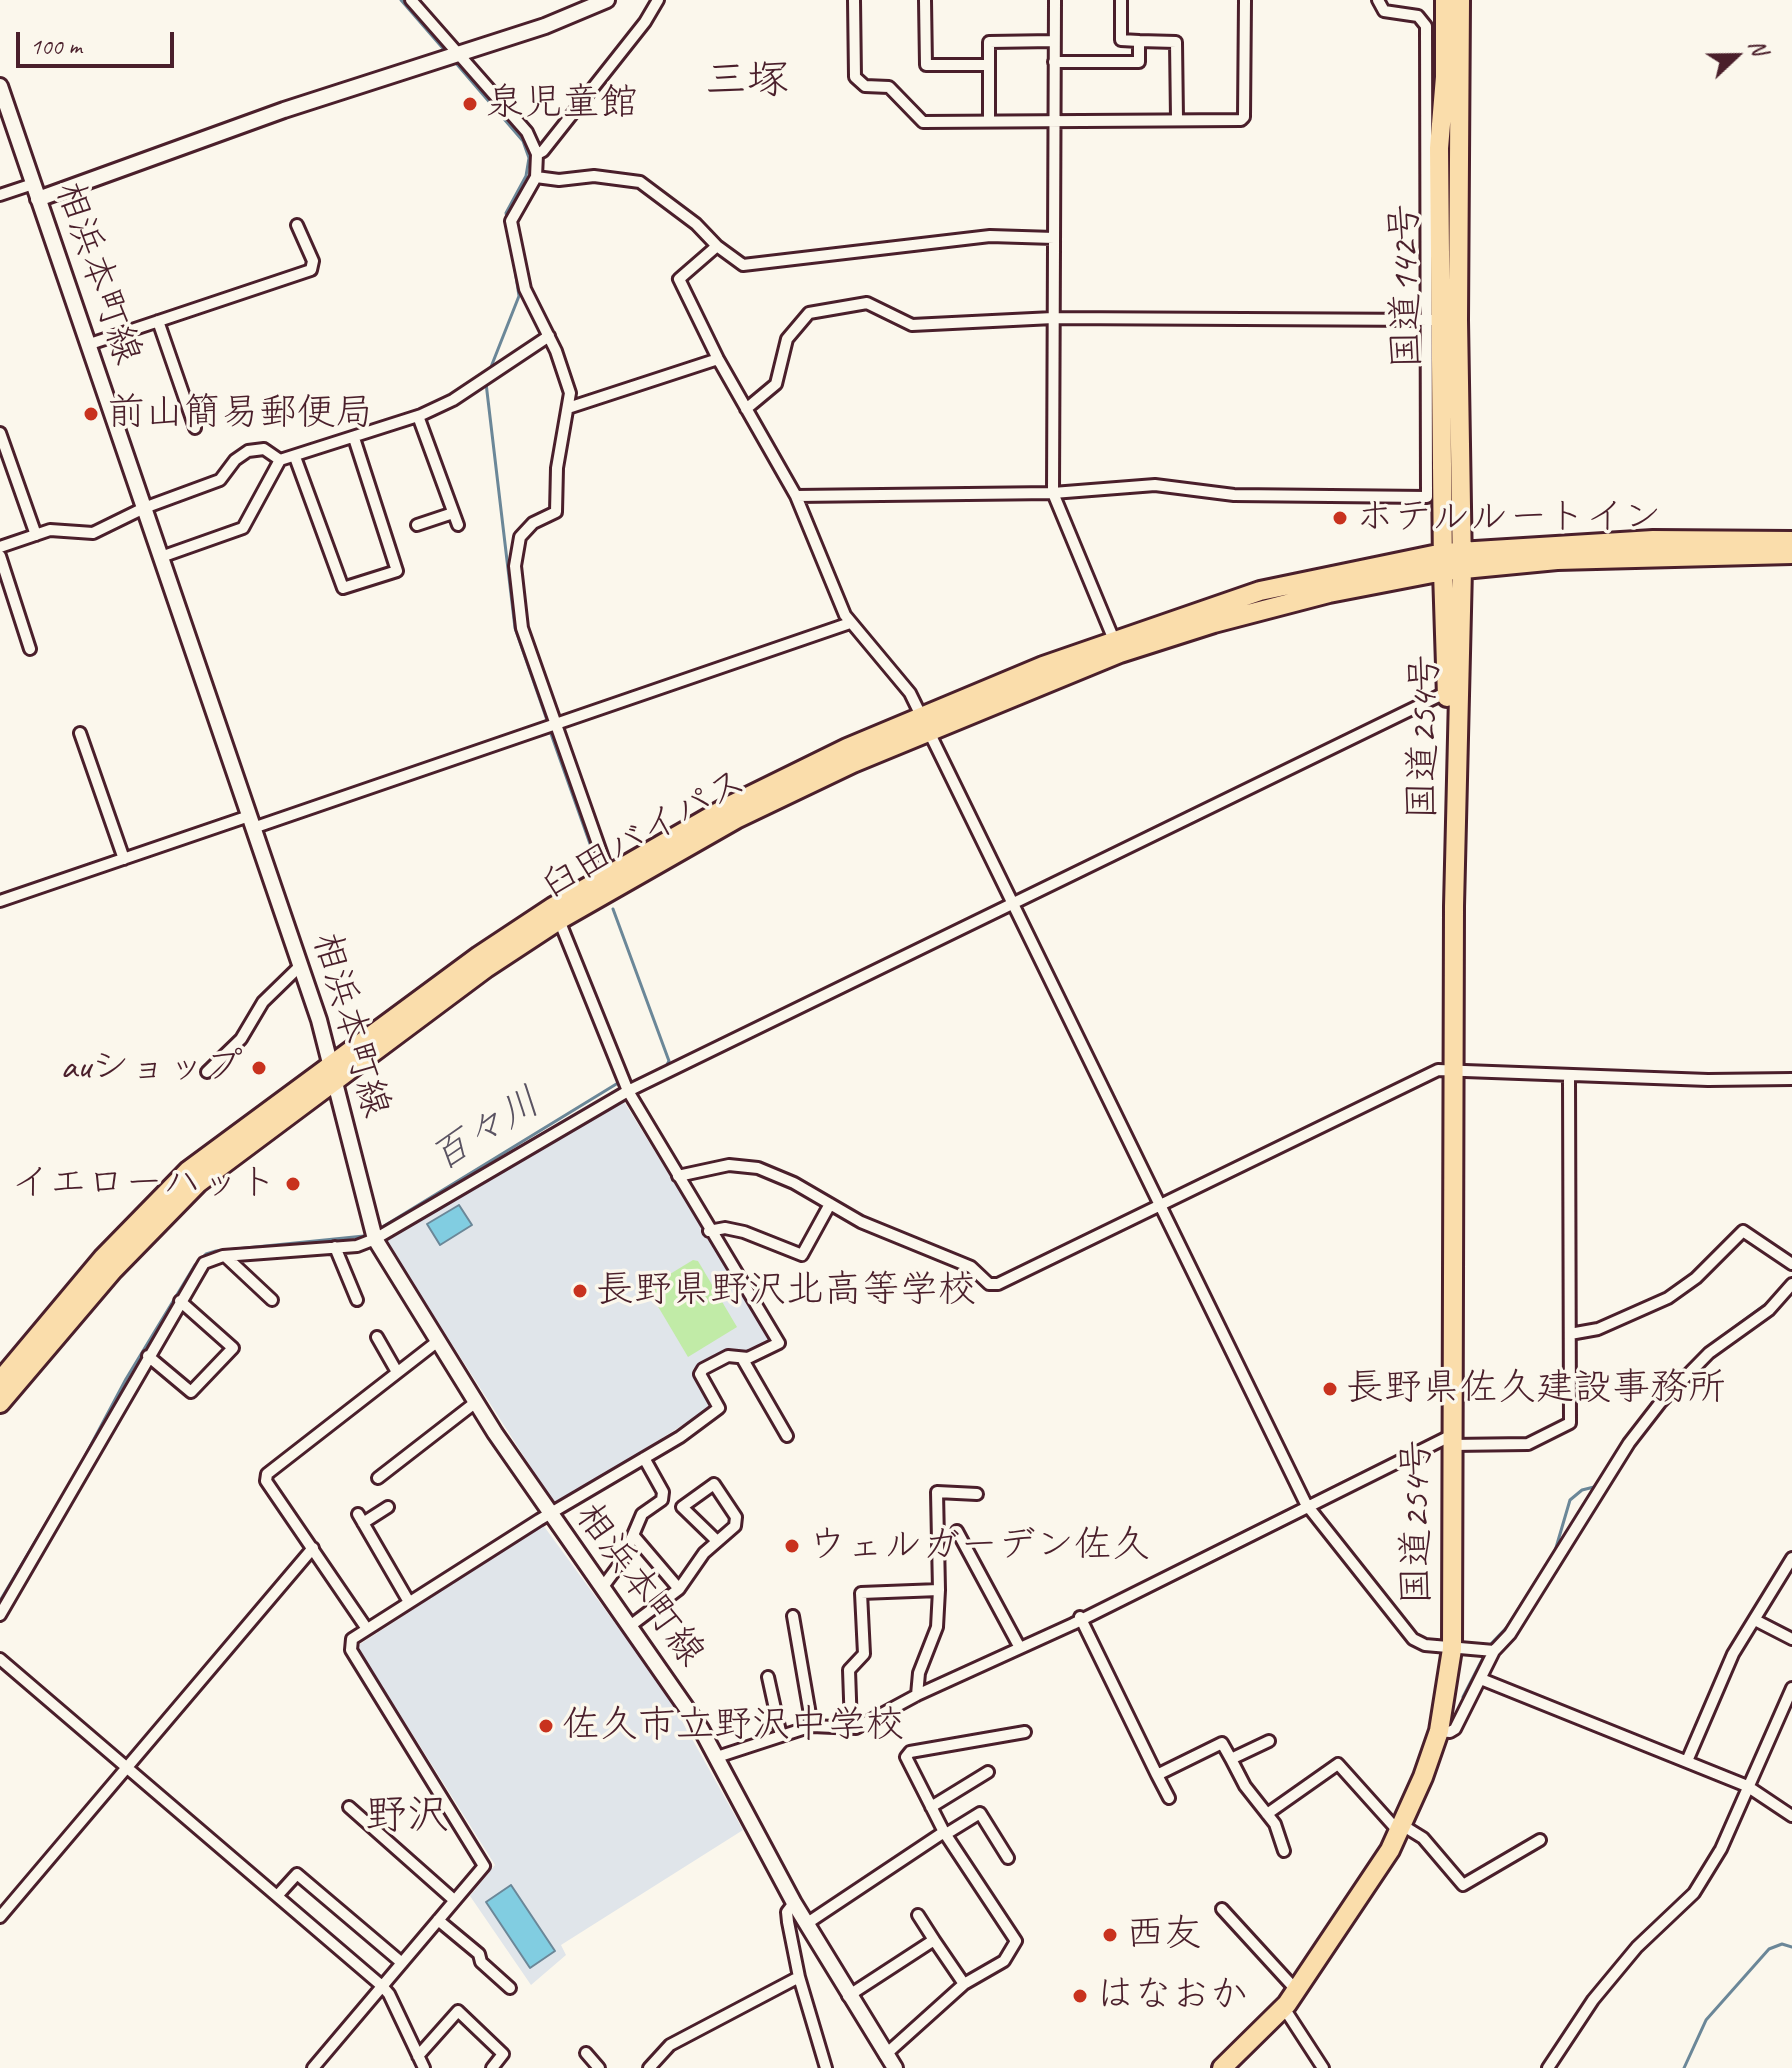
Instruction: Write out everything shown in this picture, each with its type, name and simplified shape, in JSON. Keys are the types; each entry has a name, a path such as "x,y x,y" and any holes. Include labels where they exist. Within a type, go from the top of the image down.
{"highway":[{"name":"国道142号","path":"1445,0 1445,77 1439,148 1434,320 1452,561"},
{"name":"国道142号","path":"1452,561 1460,0"},
{"path":"1452,561 1653,540 1792,541"},
{"path":"1452,561 1792,554"},
{"name":"臼田バイパス","path":"0,1381 155,1202 188,1171 559,920 736,819 924,724 1114,640 1260,591 1452,561"},
{"name":"臼田バイパス","path":"0,1403 154,1224 198,1183 479,956 609,875 776,783 924,724 1120,653 1214,623 1452,561"},
{"name":"国道254号","path":"1452,561 1447,692 1454,906"},
{"name":"国道254号","path":"1222,2068 1284,2008 1297,1991 1360,1898 1400,1828 1439,1731 1452,1649 1455,1071 1452,561"}],"main road":[{"path":"38,199 284,110 545,26 607,0"},
{"name":"相浜本町線","path":"0,86 301,965 334,1072 375,1239 549,1514 668,1677 717,1757 806,1924 895,2068"}],"street":[{"path":"411,0 527,132 537,154 536,177 511,221 525,289 549,336 570,393 557,468 556,512 533,523 520,537 515,553 522,628 609,875"},
{"path":"537,154 543,151 645,22 658,0"},
{"path":"854,0 855,77 865,86 889,87 923,122 1244,117 1245,0"},
{"path":"925,0 926,65 989,65"},
{"path":"1055,0 1053,493 1114,640"},
{"path":"1121,0 1121,40 1176,42 1177,119"},
{"path":"796,496 1053,493 1155,485 1234,495 1427,497 1434,320 1426,26 1418,16 1384,11 1378,0"},
{"path":"989,121 989,42 1054,41"},
{"path":"1054,62 1139,62 1139,41"},
{"path":"536,177 559,180 594,176 640,182 696,224 717,246 749,265 990,236 1054,238"},
{"path":"0,195 33,184"},
{"path":"87,345 311,270 313,261 297,225"},
{"path":"717,246 679,279 718,359 796,496 850,623 904,682 1306,1504 1413,1639 1425,1645 1494,1651"},
{"path":"746,409 776,384 787,339 809,313 867,303 912,325 1053,318 1434,320"},
{"path":"158,321 195,428"},
{"path":"0,547 50,530 93,533 144,508 220,480 235,460 248,451 264,449 280,460 295,457 418,416 453,400 549,336"},
{"path":"568,408 718,359"},
{"path":"191,415 202,410"},
{"path":"418,416 458,525"},
{"path":"0,433 36,535"},
{"path":"295,457 343,588 397,571 354,438"},
{"path":"161,557 243,528 280,460"},
{"path":"417,525 453,513"},
{"path":"0,556 30,649"},
{"path":"0,901 555,723 850,623"},
{"path":"0,1615 204,1263 225,1256 357,1246 375,1239 628,1091 1447,692"},
{"path":"80,733 124,859"},
{"path":"313,2068 484,1866 351,1650 352,1639 719,1408 700,1374 703,1369 728,1356 742,1358 779,1343 709,1231 628,1091 559,920"},
{"path":"207,1072 241,1039 263,1002 301,965"},
{"path":"678,1176 729,1165 758,1168 861,1222 971,1267 989,1284 998,1284 1438,1070 1569,1076 1792,1079"},
{"path":"717,1757 812,1726 856,1728 917,1695 1301,1511 1306,1504 1452,1440 1528,1444 1570,1423 1569,1076"},
{"path":"709,1231 725,1228 744,1232 802,1255 830,1204"},
{"path":"1570,1334 1598,1329 1668,1298 1696,1278 1743,1231 1792,1264"},
{"path":"335,1247 357,1300"},
{"path":"225,1256 272,1300"},
{"path":"1439,1731 1455,1729 1494,1651 1510,1634 1629,1443 1660,1403 1709,1353 1769,1310 1791,1288"},
{"path":"148,1356 191,1392 233,1348 180,1301"},
{"path":"377,1337 397,1372"},
{"path":"367,1629 266,1481 267,1474 438,1341"},
{"path":"742,1358 787,1436"},
{"path":"378,1478 476,1402"},
{"path":"602,1588 622,1561 642,1514 662,1500 663,1492 644,1458"},
{"path":"630,1626 679,1589 716,1540 735,1526 736,1517 714,1484 682,1507 716,1540"},
{"path":"917,1695 919,1673 937,1627 937,1492 977,1494"},
{"path":"388,1507 361,1518 409,1602"},
{"path":"957,1531 1020,1648"},
{"path":"633,1535 679,1589"},
{"path":"0,1917 129,1769 313,1548"},
{"path":"1687,1761 1733,1654 1792,1558"},
{"path":"851,1727 849,1670 864,1654 861,1593 939,1590"},
{"path":"793,1616 812,1726"},
{"path":"1080,1617 1169,1798"},
{"path":"1755,1620 1792,1639"},
{"path":"0,1659 382,1986 389,1994 424,2068"},
{"path":"768,1677 781,1736"},
{"path":"1481,1679 1747,1786 1792,1816"},
{"path":"1548,2068 1593,2000 1637,1947 1694,1893 1721,1849 1792,1688"},
{"path":"885,2055 964,1984 1004,1961 1016,1941 945,1833 906,1757 910,1752 1025,1732"},
{"path":"1231,1759 1269,1741"},
{"path":"1157,1775 1222,1743 1275,1824 1284,1851"},
{"path":"1267,1814 1338,1764 1400,1828 1423,1838 1463,1885 1540,1840"},
{"path":"931,1807 988,1772"},
{"path":"349,1807 454,1900"},
{"path":"806,1924 980,1813 1008,1858"},
{"path":"277,1896 297,1874 402,1963"},
{"path":"794,1903 787,1912 788,1922 799,1977 826,2068"},
{"path":"1222,1909 1297,1991"},
{"path":"918,1915 964,1984"},
{"path":"438,1920 479,1954 481,1962 510,1988"},
{"path":"848,1996 934,1940"},
{"path":"649,2068 670,2045 799,1977"},
{"path":"1284,2008 1323,2068"},
{"path":"418,2056 458,2011 503,2054 492,2068"},
{"path":"586,2053 599,2068"}],"shaded area":[{"name":"長野県野沢北高等学校","path":"623,1100 773,1342 745,1353 730,1352 693,1369 713,1406 555,1505 386,1241"},
{"name":"佐久市立野沢中学校","path":"543,1525 667,1694 743,1830 561,1945 566,1955 531,1985 470,1896 495,1865 357,1646"}],"green space":[{"path":"693,1260 698,1261 737,1327 688,1357 647,1288"}],"water":[{"path":"459,1205 472,1225 440,1245 427,1224"},
{"path":"511,1885 555,1951 530,1968 486,1902"}],"waterway":[{"path":"401,0 447,53"},
{"path":"455,62 523,141 529,158 526,176 506,213 507,218"},
{"path":"489,372 519,296 512,250"},
{"path":"486,383 515,628 548,723"},
{"path":"550,731 594,855"},
{"path":"613,909 669,1061 664,1070"},
{"name":"百々川","path":"384,1226 618,1083"},
{"path":"0,1601 76,1473 126,1379 195,1265 206,1254 216,1251 364,1236"},
{"path":"1488,1647 1507,1627 1555,1551 1570,1500 1582,1490 1594,1487 1658,1396 1705,1349 1770,1301 1787,1281 1790,1283"},
{"path":"1463,1697 1485,1654"},
{"path":"1684,2068 1706,2020 1769,1949 1782,1944 1792,1947"}],"place":[{"name":"泉児童館","path":"470,104"},
{"name":"前山簡易郵便局","path":"91,414"},
{"name":"ホテルルートイン","path":"1340,518"},
{"name":"auショップ","path":"259,1068"},
{"name":"イエローハット","path":"293,1184"},
{"name":"長野県野沢北高等学校","path":"580,1291"},
{"name":"長野県佐久建設事務所","path":"1330,1389"},
{"name":"ウェルガーデン佐久","path":"792,1546"},
{"name":"佐久市立野沢中学校","path":"546,1726"},
{"name":"西友","path":"1110,1935"},
{"name":"はなおか","path":"1080,1996"}],"district":[{"name":"三塚","path":"747,82"},
{"name":"野沢","path":"407,1817"}]}
